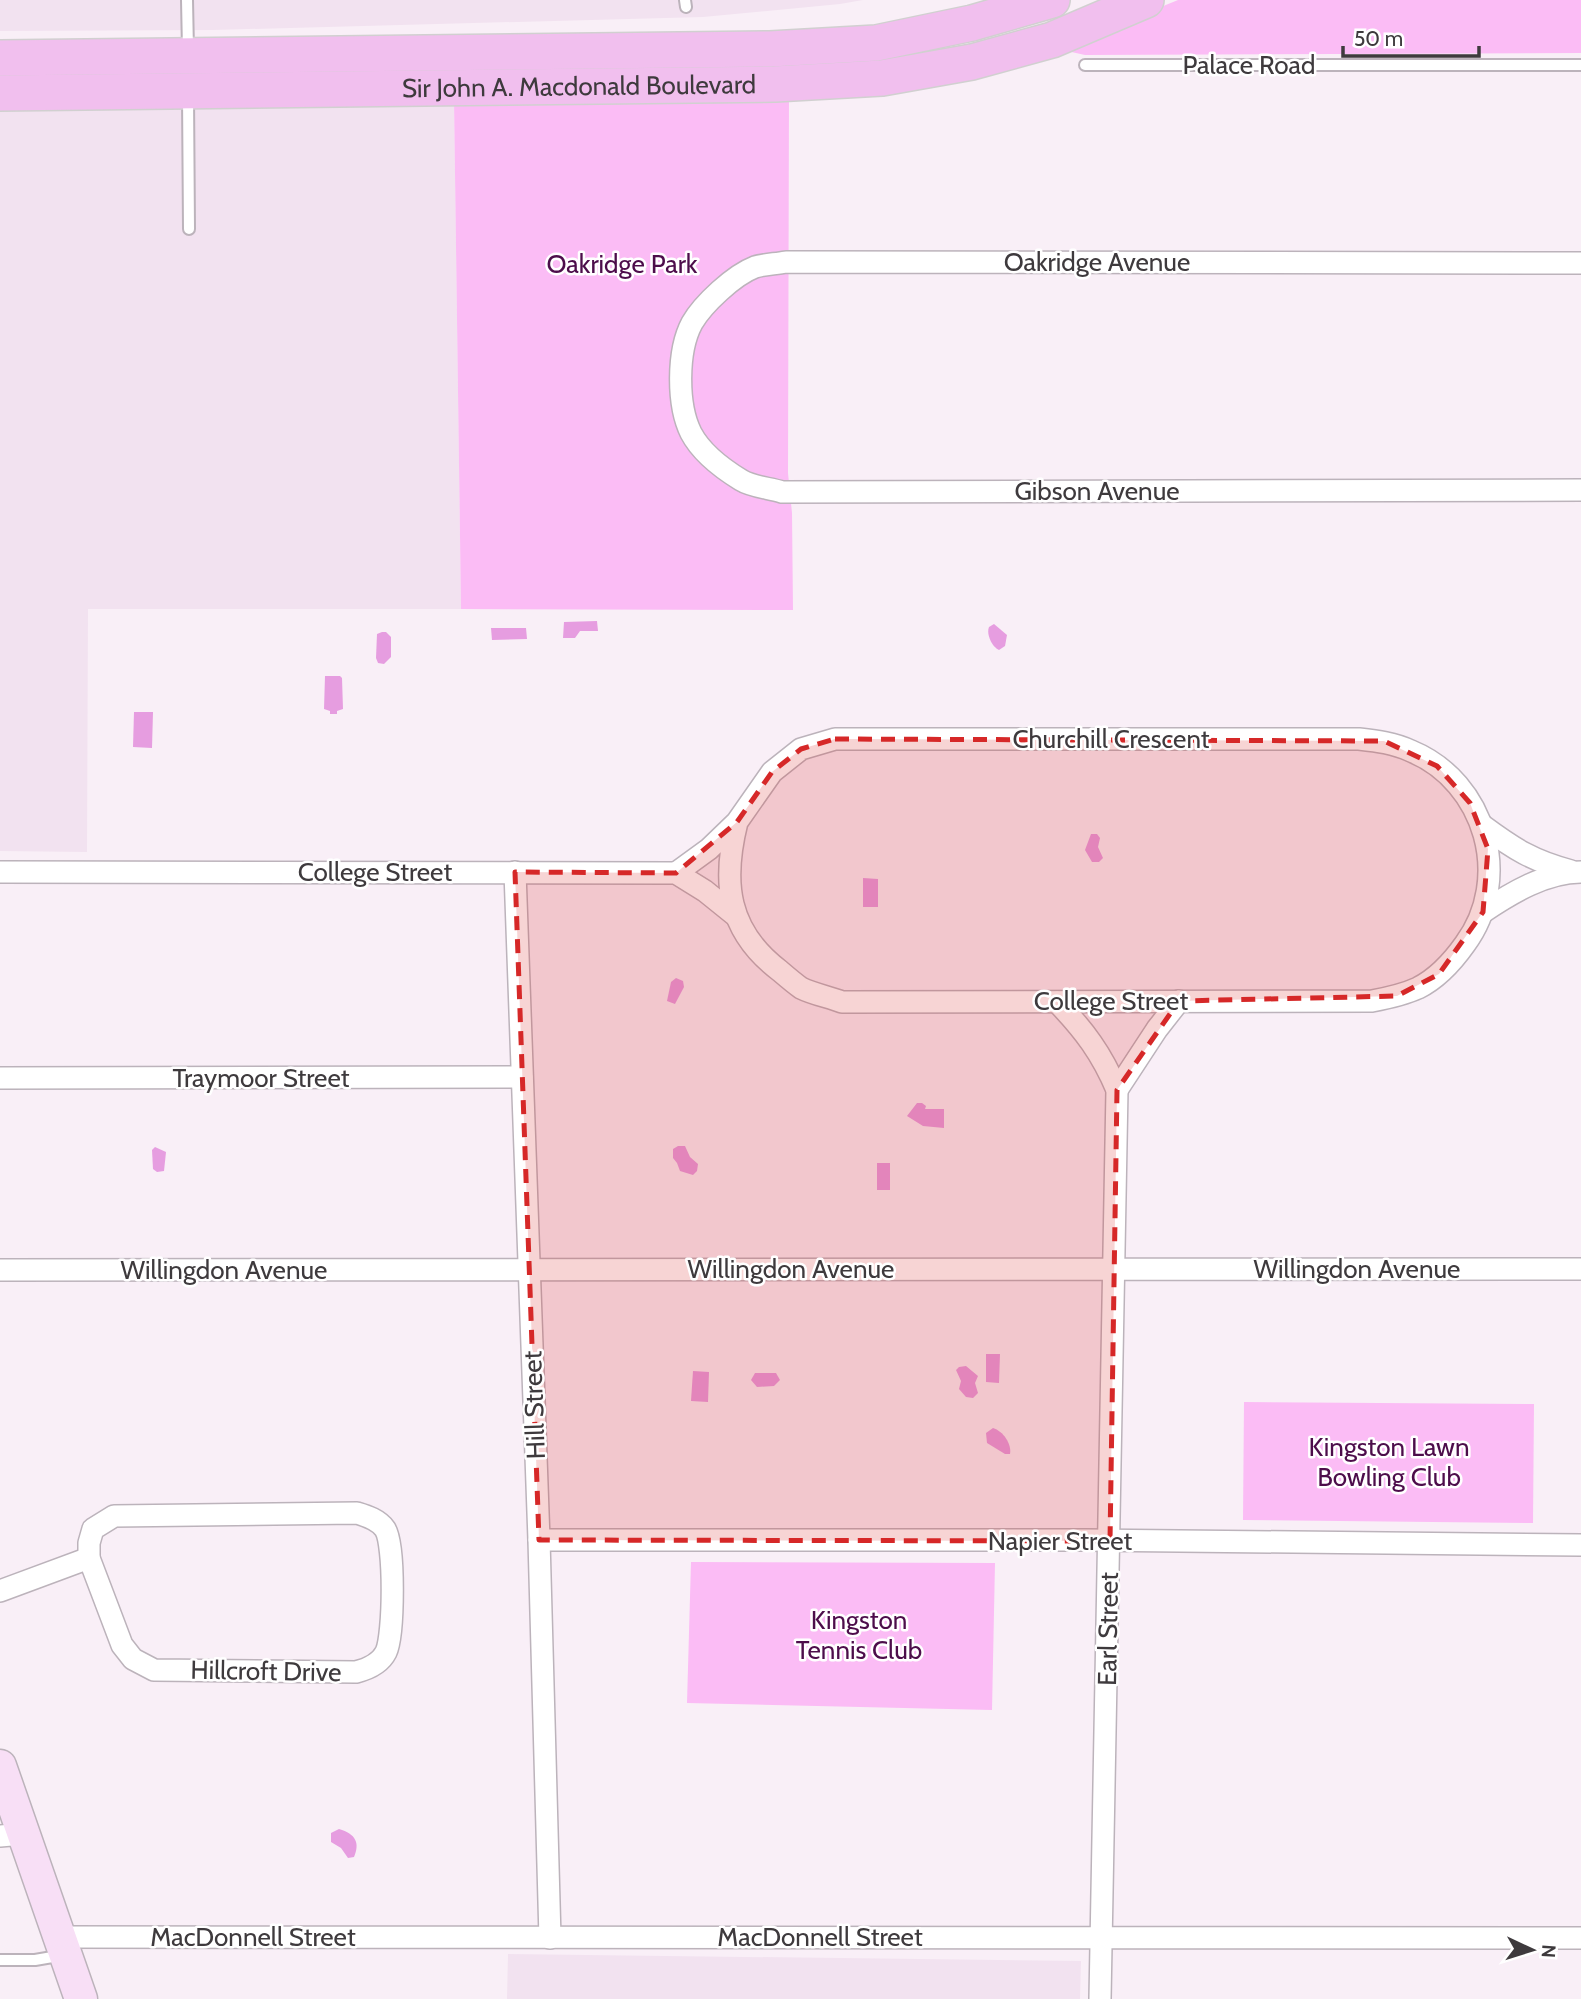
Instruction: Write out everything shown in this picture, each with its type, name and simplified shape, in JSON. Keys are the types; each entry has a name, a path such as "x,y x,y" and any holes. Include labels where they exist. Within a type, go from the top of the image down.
{"main road":[{"name":"Sir John A. Macdonald Boulevard","path":"0,93 188,73 876,43 972,23 1052,0"},
{"name":"Sir John A. Macdonald Boulevard","path":"0,58 188,73 775,84 882,78 972,62 1052,40 1146,0"},
{"path":"0,1766 12,1835 63,1946 81,1999"}],"street":[{"name":"Oakridge Avenue","path":"680,378 684,345 692,323 726,284 755,267 786,262 1581,263"},
{"name":"Gibson Avenue","path":"680,378 682,403 691,433 708,454 744,482 782,492 1581,490"},
{"name":"Churchill Crescent","path":"676,873 709,849 737,822 772,772 802,749 835,739 1384,741 1413,751 1437,766 1457,785 1483,826 1517,851 1543,864 1577,872"},
{"name":"Churchill Crescent","path":"729,874 729,852 737,822"},
{"name":"Churchill Crescent","path":"1483,826 1490,871"},
{"name":"College Street","path":"729,874 736,916 748,939 766,961 802,988 842,1002 1372,1001 1397,996 1420,987 1439,974 1472,936 1483,912 1490,871"},
{"name":"College Street","path":"0,872 676,873 705,891 736,916"},
{"name":"Hill Street","path":"515,872 540,1541 550,1938"},
{"name":"College Street","path":"1483,912 1514,892 1542,880 1577,872"},
{"path":"1117,1090 1157,1029 1180,1001"},
{"name":"Earl Street","path":"1057,1002 1083,1028 1104,1060 1117,1090 1100,1999"},
{"name":"Traymoor Street","path":"0,1078 522,1077"},
{"name":"Willingdon Avenue","path":"0,1270 1581,1269"},
{"name":"Hillcroft Drive","path":"357,1513 372,1518 384,1529 390,1544 392,1631 386,1653 371,1667 356,1672 154,1670 133,1659 122,1645 89,1558 93,1529 114,1516 357,1513"},
{"name":"Napier Street","path":"540,1541 1110,1541 1581,1545"},
{"path":"0,1591 89,1558"},
{"name":"MacDonnell Street","path":"63,1946 550,1938 1581,1938"}],"lane":[{"path":"187,0 189,229"},
{"name":"Palace Road","path":"1085,65 1581,65"},
{"path":"0,1960 35,1960 63,1946"}],"highlighted area":[{"path":"835,739 1384,741 1437,766 1470,803 1488,849 1483,912 1439,974 1397,996 1179,1001 1117,1090 1110,1541 539,1540 515,872 676,873 737,822 772,772 801,749"}],"shaded area":[{"path":"0,0 863,0 703,17 213,30 0,31"},
{"path":"454,101 461,609 88,609 87,852 0,851 0,108"},
{"path":"597,621 598,631 580,631 575,638 563,638 564,622"},
{"path":"994,624 1007,635 1005,646 999,650 988,633 989,627"},
{"path":"491,628 526,628 527,639 492,640"},
{"path":"382,632 391,637 391,657 384,664 378,663 376,658 377,634"},
{"path":"325,676 342,678 343,709 337,711 337,714 330,714 330,711 324,709"},
{"path":"134,712 153,712 152,748 133,747"},
{"path":"1091,834 1097,834 1100,838 1098,847 1103,858 1099,862 1092,862 1085,850"},
{"path":"863,878 878,879 878,907 863,907"},
{"path":"676,978 683,981 684,987 675,1004 667,1001 671,982"},
{"path":"917,1103 926,1106 925,1109 944,1109 944,1128 923,1126 907,1116"},
{"path":"685,1146 690,1157 698,1164 693,1175 680,1171 673,1158 673,1149"},
{"path":"155,1147 166,1152 164,1171 157,1172 153,1169 152,1150"},
{"path":"877,1163 890,1163 890,1190 877,1190"},
{"path":"986,1354 1000,1354 999,1383 986,1382"},
{"path":"966,1366 978,1376 975,1383 978,1393 973,1398 966,1397 959,1389 961,1381 956,1370"},
{"path":"693,1371 709,1372 708,1402 691,1401"},
{"path":"755,1373 776,1373 780,1380 774,1386 757,1387 751,1380"},
{"path":"993,1428 1006,1438 1010,1454 1005,1454 987,1443 986,1433"},
{"path":"339,1829 353,1836 357,1847 354,1857 348,1858 341,1848 331,1842 331,1833"},
{"path":"508,1954 1081,1961 1080,1999 507,1999"}],"green space":[{"path":"1178,0 1581,0 1581,53 1085,55 1058,49"},
{"name":"Oakridge Park","path":"789,94 788,473 792,513 793,610 461,609 454,101"},
{"name":"Kingston Lawn Bowling Club","path":"1244,1402 1534,1404 1533,1523 1243,1520"},
{"name":"Kingston Tennis Club","path":"691,1562 995,1563 992,1710 687,1703"}]}
